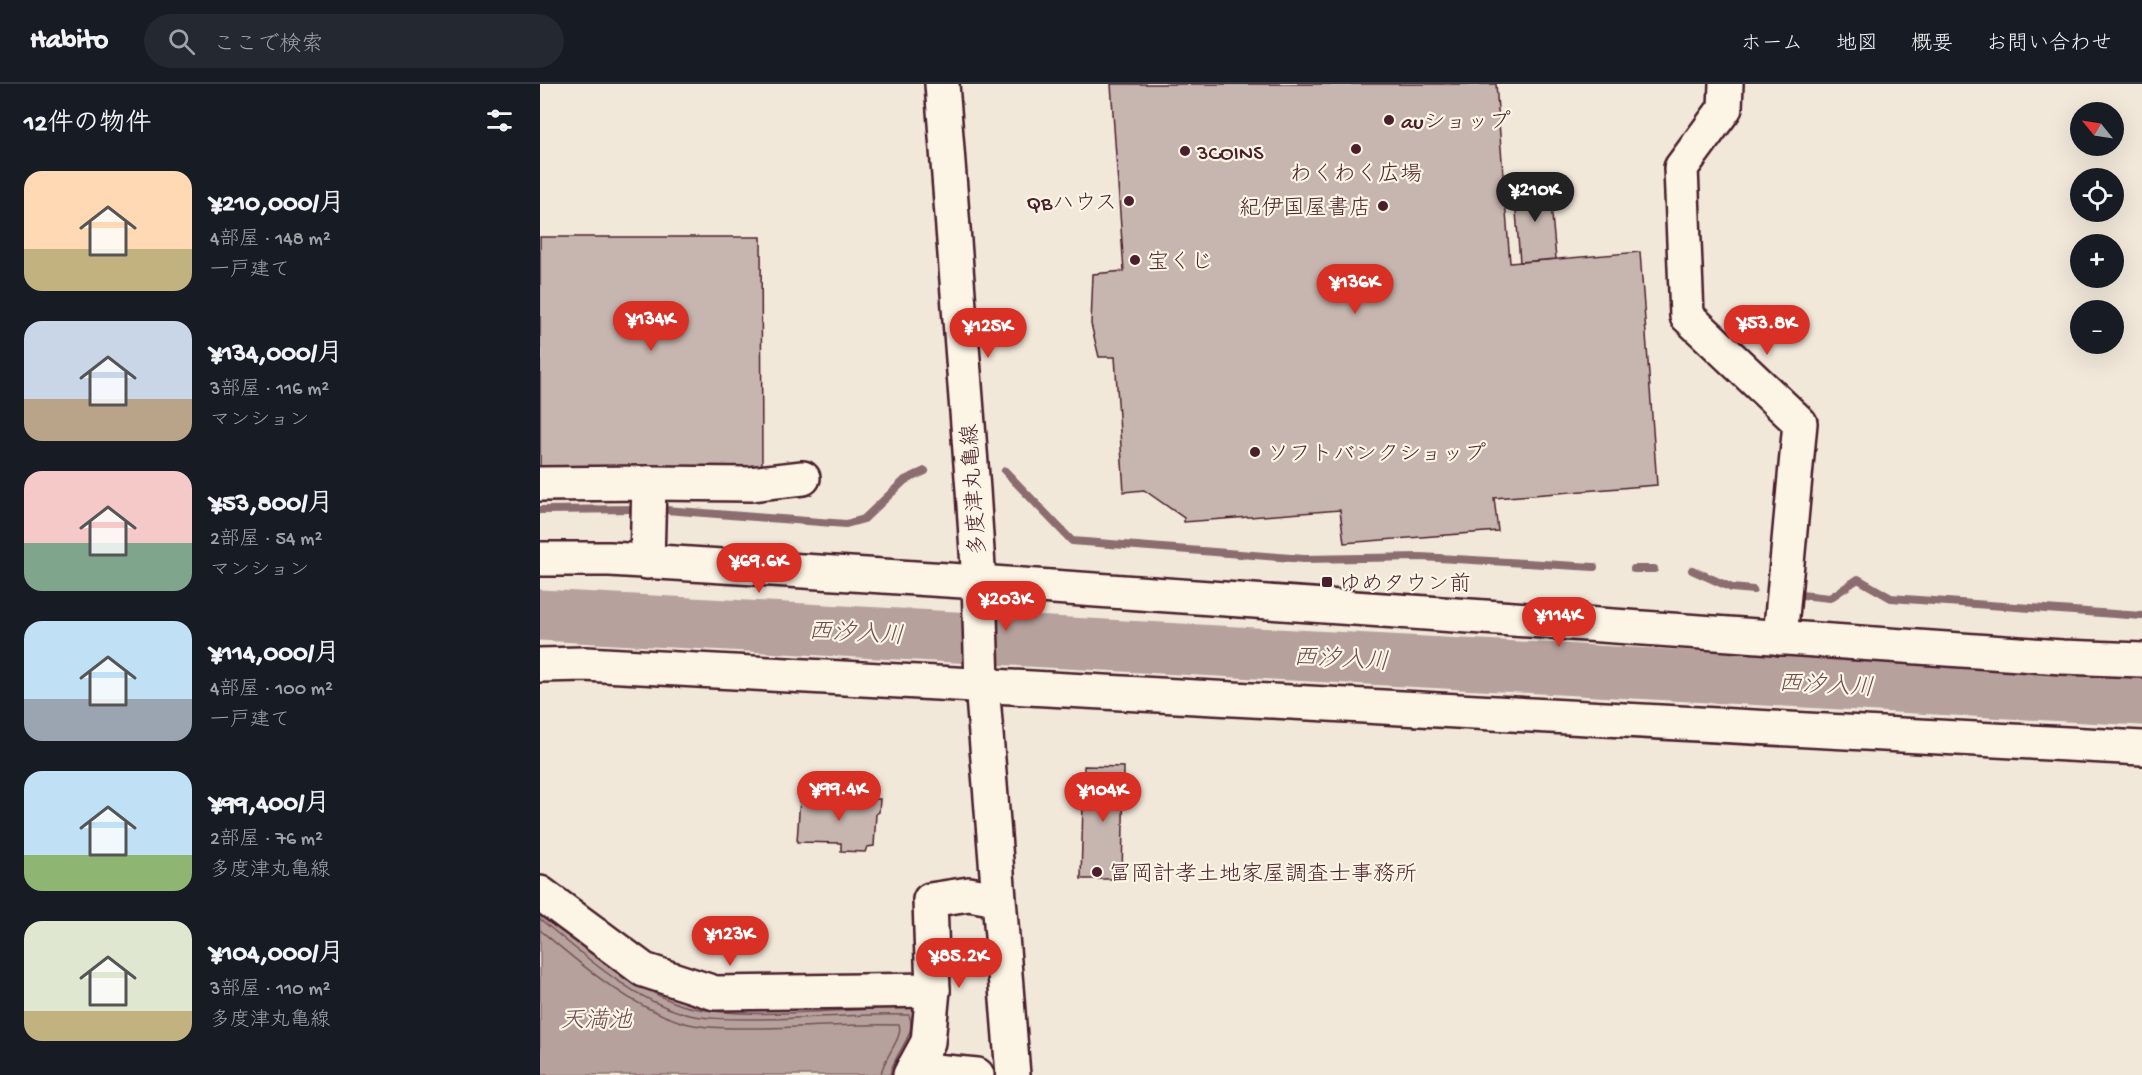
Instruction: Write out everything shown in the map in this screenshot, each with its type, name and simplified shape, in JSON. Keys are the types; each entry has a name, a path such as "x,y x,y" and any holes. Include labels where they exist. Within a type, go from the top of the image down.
{"street":[{"name":"多度津丸亀線","path":"942,84 979,595 981,671 997,899 1013,1075"},
{"path":"1726,84 1725,108 1681,168 1687,316 1800,423 1780,638"},
{"path":"540,484 649,501 750,484 803,478"},
{"path":"647,562 649,501"},
{"path":"540,559 610,559 647,562 979,595 2142,660"},
{"path":"540,665 981,671 2142,748"},
{"path":"540,893 644,970 715,993 933,990"},
{"path":"977,1075 912,1072 928,1042 933,990 930,900 969,894 997,899"}],"water":[{"name":"天満池","path":"540,901 628,972 917,1001 923,1010 903,1075 540,1075"}],"building":[{"path":"1111,84 1496,84 1510,263 1640,252 1657,485 1494,498 1498,531 1344,543 1340,510 1184,522 1184,518 1144,490 1124,492 1115,357 1099,357 1091,324 1093,274 1124,271"},
{"path":"1549,182 1556,259 1520,262 1514,187"},
{"path":"540,237 761,237 762,466 540,467"},
{"path":"1084,766 1124,767 1122,879 1081,879"},
{"path":"800,797 880,799 879,812 876,814 874,846 867,847 865,852 841,851 841,843 797,842"}],"waterway":[{"path":"653,509 846,524 864,519 905,480 925,471"},
{"path":"1005,471 1072,541 1304,559 1421,557 1594,567"},
{"path":"540,510 640,509"},
{"path":"1634,569 1654,569"},
{"path":"1692,570 1732,588 1753,590"},
{"path":"1791,594 1830,598 1858,579 1891,598 2142,616"},
{"name":"西汐入川","path":"540,615 2142,700"}],"place":[{"name":"auショップ","path":"1389,120"},
{"name":"わくわく広場","path":"1356,149"},
{"name":"3COINS","path":"1185,151"},
{"name":"QBハウス","path":"1129,201"},
{"name":"紀伊国屋書店","path":"1383,206"},
{"name":"宝くじ","path":"1135,260"},
{"name":"ソフトバンクショップ","path":"1255,452"},
{"name":"ゆめタウン前","path":"1327,582"},
{"name":"冨岡計孝土地家屋調査士事務所","path":"1097,872"}]}
